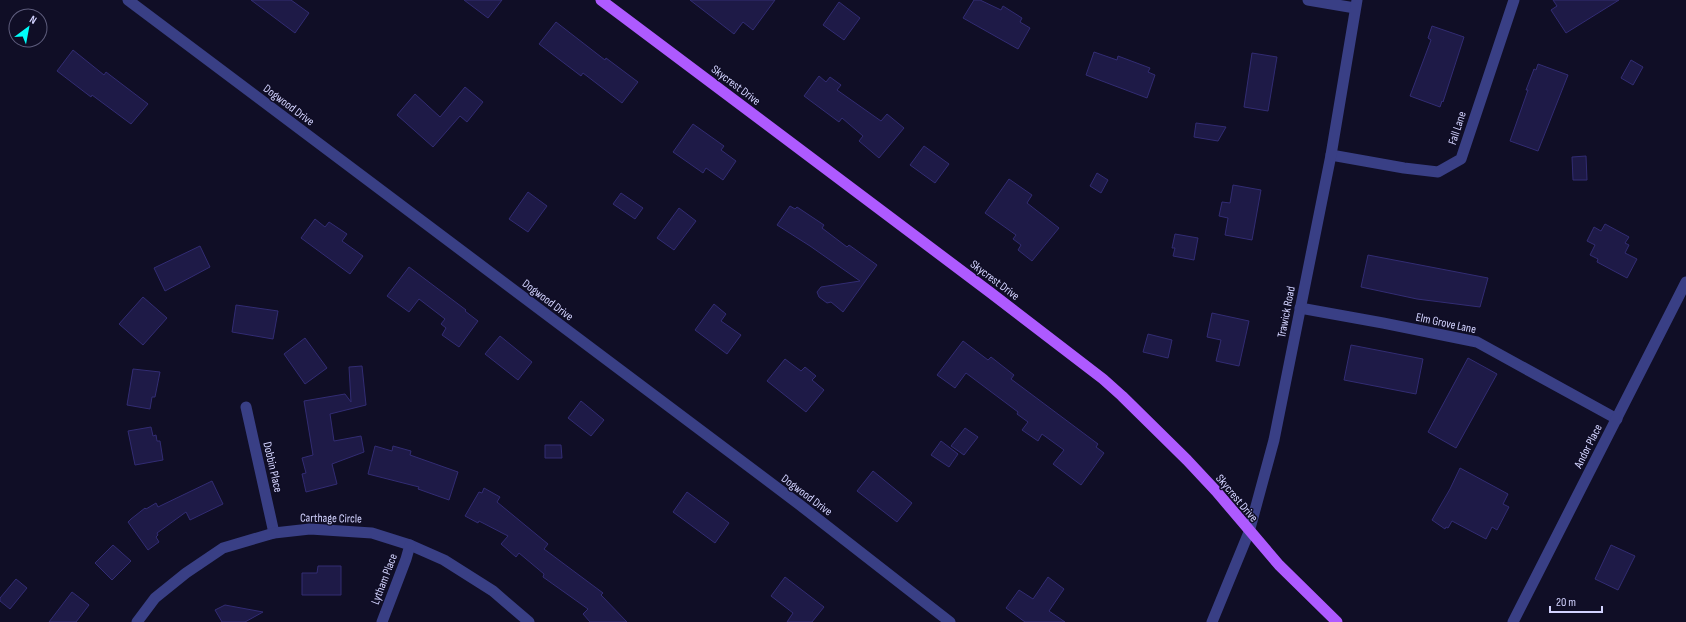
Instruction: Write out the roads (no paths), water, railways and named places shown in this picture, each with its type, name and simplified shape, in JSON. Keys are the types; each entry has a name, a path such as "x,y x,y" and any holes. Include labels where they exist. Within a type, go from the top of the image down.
{"main road":[{"name":"Skycrest Drive","path":"601,0 1103,379 1187,460 1216,491 1249,532 1279,565 1336,622"}],"street":[{"name":"Dogwood Drive","path":"128,0 800,505 950,622"},
{"path":"1308,0 1356,4"},
{"name":"Fall Lane","path":"1331,155 1404,168 1438,172 1460,159 1514,0"},
{"name":"Trawick Road","path":"1212,622 1249,532 1274,440 1331,155 1356,4"},
{"name":"Andor Place","path":"1514,622 1686,282"},
{"name":"Elm Grove Lane","path":"1300,308 1383,322 1477,342 1617,419"},
{"name":"Dobbin Place","path":"246,407 274,533"},
{"name":"Carthage Circle","path":"137,622 155,598 186,573 223,548 274,533 310,528 372,533 410,545 444,560 493,591 529,622"},
{"name":"Lytham Place","path":"382,622 410,545"}]}
